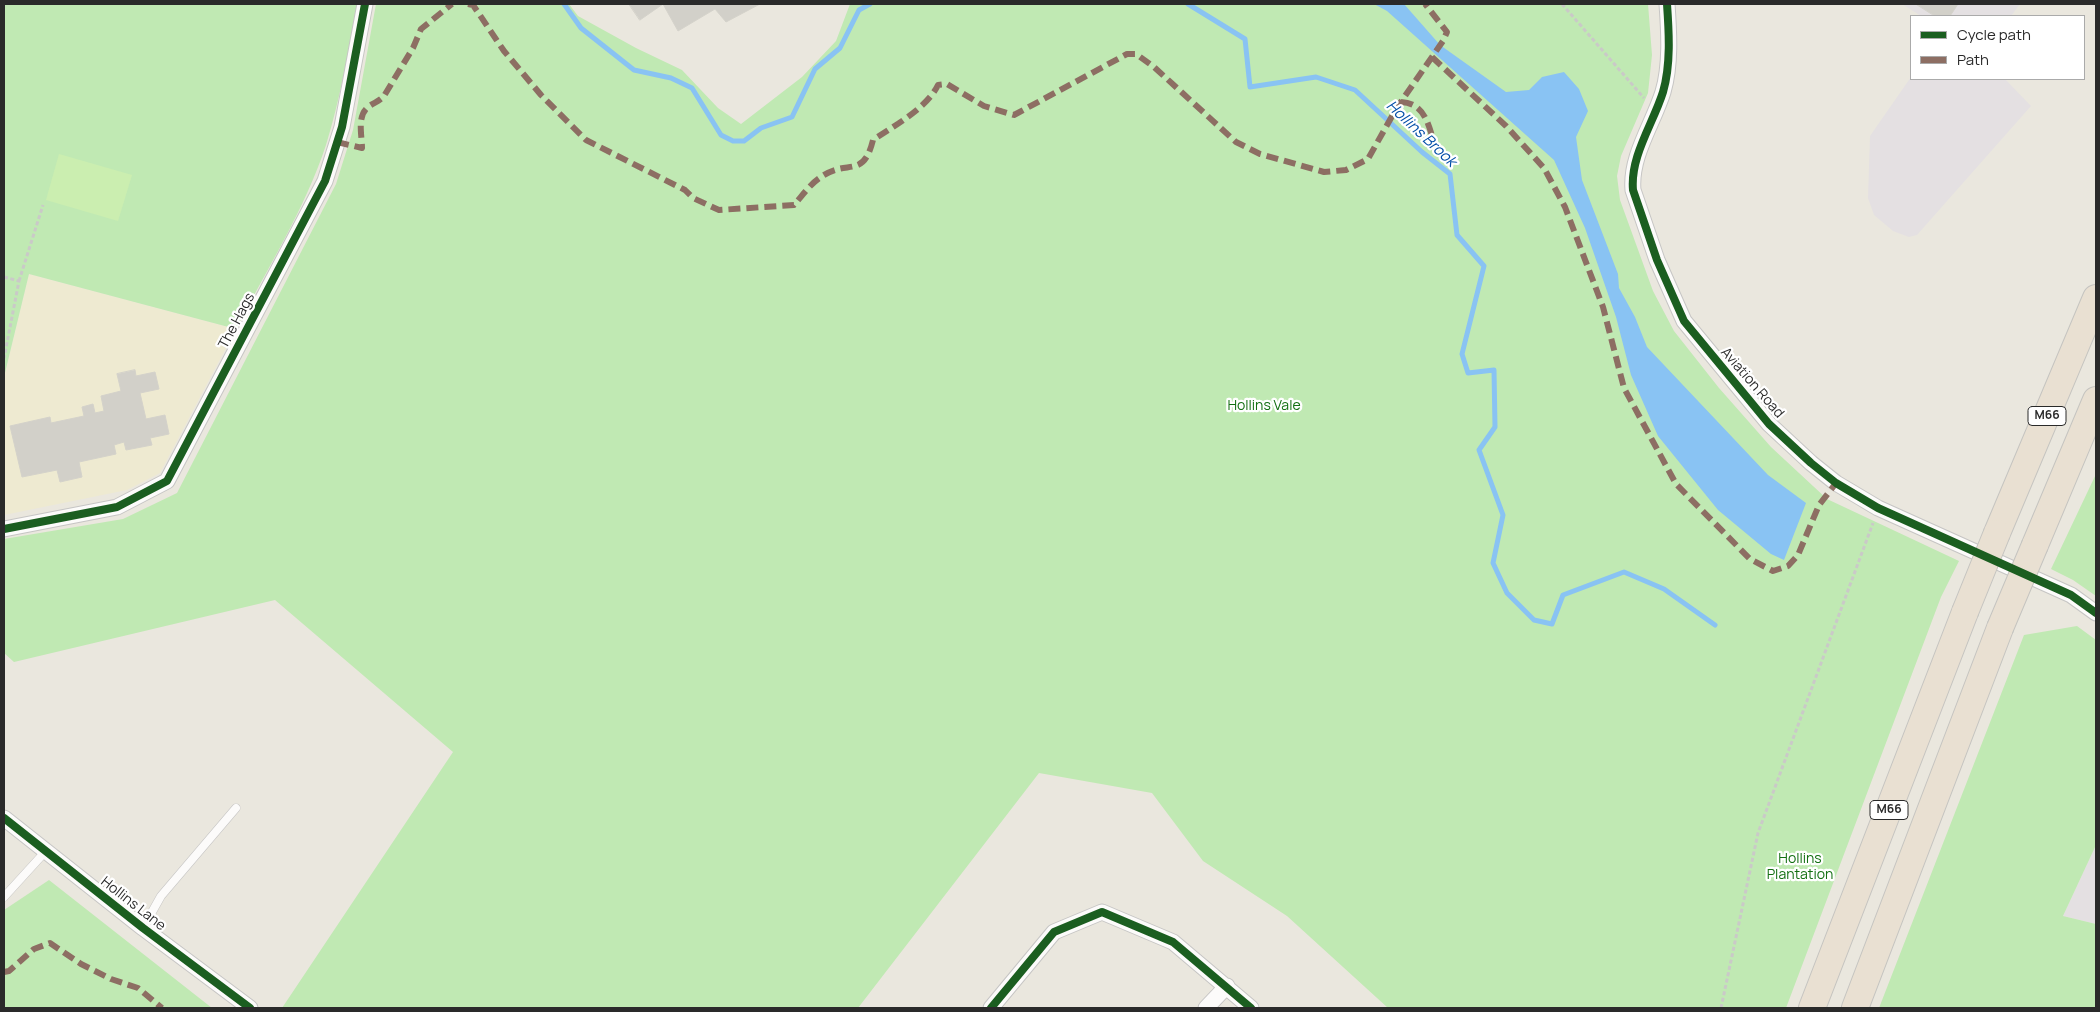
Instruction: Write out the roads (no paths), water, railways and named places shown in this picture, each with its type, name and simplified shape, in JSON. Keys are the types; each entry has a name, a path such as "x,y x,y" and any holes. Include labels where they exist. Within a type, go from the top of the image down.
{"highway":[{"name":"M66","path":"1812,1008 1965,612 2096,298"},
{"name":"M66","path":"1855,1008 2000,628 2096,400"}],"street":[{"name":"The Hags","path":"4,529 117,507 167,481 325,181 342,127 365,4"},
{"name":"Aviation Road","path":"1667,4 1669,26 1664,90 1634,166 1634,190 1657,260 1684,322 1776,430 1836,483 1878,508 2071,595 2096,613"},
{"name":"Hollins Lane","path":"4,818 142,928 250,1008"},
{"path":"991,1008 1054,932 1102,912 1173,942 1251,1008"},
{"path":"1206,1008 1227,986"}],"lane":[{"path":"142,928 161,896 236,808"},
{"path":"4,897 45,852"}],"water":[{"path":"1374,4 1404,4 1440,45 1506,92 1529,90 1542,77 1564,72 1579,89 1588,111 1576,137 1582,180 1618,274 1619,288 1635,317 1647,347 1768,475 1806,503 1784,560 1771,554 1718,510 1658,436 1631,375 1616,317 1585,228 1554,160 1387,11"}],"waterway":[{"name":"Hollins Brook","path":"564,4 581,28 634,70 671,78 692,88 721,135 733,141 744,141 761,128 792,117 815,69 840,48 859,10 870,4"},
{"name":"Hollins Brook","path":"1188,4 1245,39 1250,87 1316,77 1355,90 1422,152 1450,174 1457,235 1484,266 1462,354 1468,373 1494,370 1495,427 1479,450 1503,515 1493,563 1507,593 1534,620 1552,624 1563,595 1624,572 1664,589 1715,625"}],"park label":[{"name":"Hollins Vale","path":"1264,406"},
{"name":"Hollins Plantation","path":"1800,868"}]}
